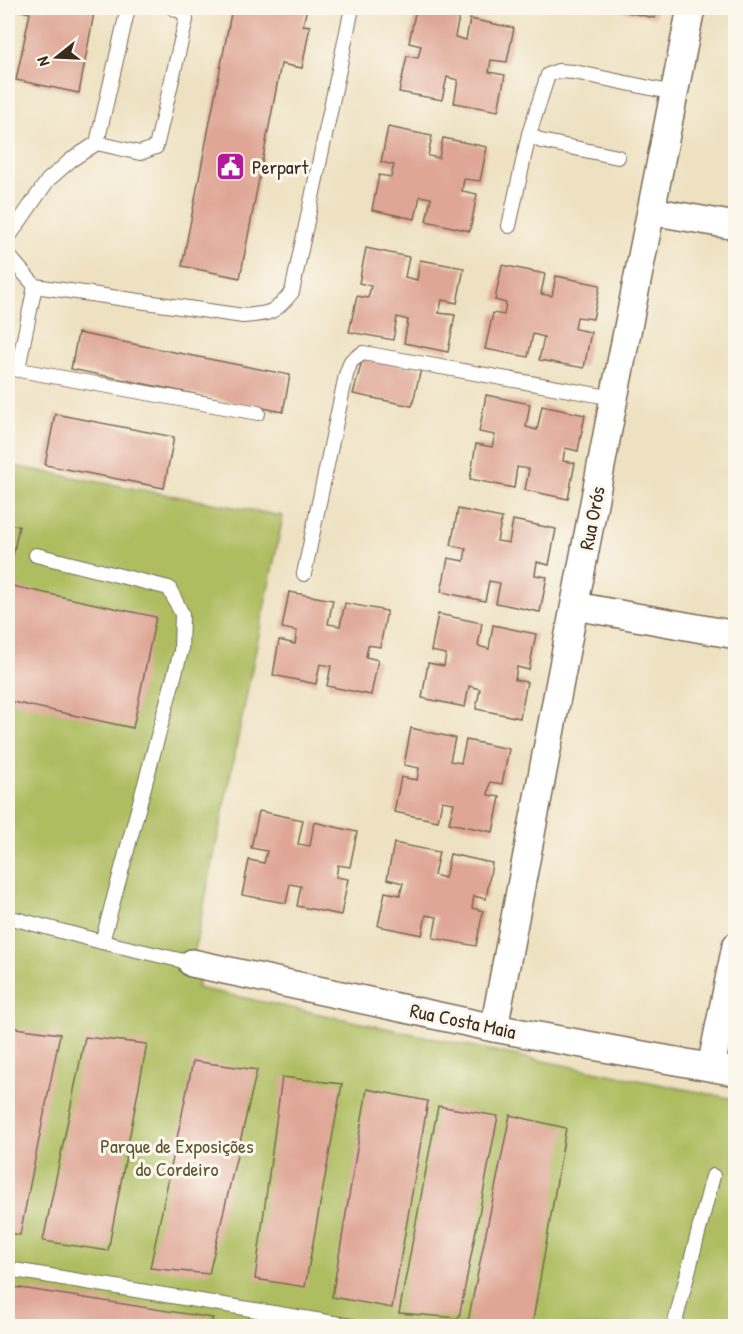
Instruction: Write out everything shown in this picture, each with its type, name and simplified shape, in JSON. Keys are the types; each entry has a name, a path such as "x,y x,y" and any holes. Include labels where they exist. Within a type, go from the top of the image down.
{"street":[{"name":"Rua Orós","path":"494,1028 691,8"},
{"path":"651,211 735,226"},
{"path":"575,606 735,635"},
{"path":"723,1070 735,946"},
{"name":"Rua Costa Maia","path":"192,963 494,1028 723,1070"}],"lane":[{"path":"8,238 48,180 71,160 97,143 128,8"},
{"path":"97,143 141,153 156,147 186,20 184,14 173,8"},
{"path":"8,255 35,286 243,316 264,314 280,308 292,292 352,8"},
{"path":"509,226 529,134 548,75 558,70 674,93"},
{"path":"529,134 541,141 618,157"},
{"path":"35,286 13,368 258,413"},
{"path":"304,574 346,375 351,361 363,353 614,398"},
{"path":"36,555 169,588 182,614 181,651 102,942"},
{"path":"8,917 192,963"},
{"path":"674,1326 713,1176"},
{"path":"8,1269 352,1326"}],"green space":[{"name":"Parque de Exposições do Cordeiro","path":"8,465 283,516 192,963 199,979 197,988 735,1099 735,1326 8,1326"}],"building":[{"path":"10,8 95,8 79,93 16,80 30,13"},
{"name":"Perpart","path":"232,8 307,8 303,25 310,26 302,68 281,64 240,278 182,266"},
{"path":"416,8 459,17 455,37 466,40 470,19 514,28 507,62 491,60 489,72 505,75 498,111 454,103 458,80 447,77 442,100 399,92 407,56 418,58 421,46 409,43"},
{"path":"608,8 657,8 655,18"},
{"path":"388,127 432,136 428,156 439,158 443,138 487,147 480,181 464,179 462,191 477,194 470,231 426,221 431,198 420,196 415,219 372,210 379,175 391,177 394,165 381,162"},
{"path":"366,248 409,257 405,277 417,280 420,260 464,268 457,303 442,300 439,313 455,315 448,352 404,343 408,320 397,317 393,340 349,332 357,296 368,298 371,286 359,283"},
{"path":"502,265 545,274 541,294 552,296 556,276 600,285 593,319 577,317 575,329 591,332 584,368 539,360 544,337 533,334 528,357 485,349 493,313 504,315 506,303 495,300"},
{"path":"78,333 290,375 283,412 71,369"},
{"path":"363,357 421,369 412,406 353,394"},
{"path":"486,395 530,404 526,427 537,430 542,406 585,415 578,451 565,448 563,461 575,463 568,499 525,490 529,469 517,467 514,488 470,479 476,444 492,447 495,435 479,432"},
{"path":"55,414 174,437 164,488 45,465"},
{"path":"458,509 502,518 497,541 509,543 513,520 556,529 549,565 537,562 535,575 547,577 540,612 496,603 500,583 489,581 485,601 441,592 448,558 464,561 466,549 451,545"},
{"path":"8,524 19,526 9,576 8,576"},
{"path":"8,585 156,617 133,728 8,701"},
{"path":"289,592 333,600 328,624 340,626 345,603 387,611 380,647 368,645 366,657 378,660 371,695 327,686 331,666 320,664 316,684 273,675 279,640 295,644 297,631 282,628"},
{"path":"438,614 482,623 478,646 489,649 493,625 536,634 529,670 517,667 515,680 527,682 520,718 476,709 480,689 469,686 465,707 422,698 428,663 444,666 446,654 431,651"},
{"path":"411,728 455,738 450,761 461,763 466,740 509,749 502,784 490,782 488,795 500,797 493,832 449,823 454,803 442,801 438,821 394,812 401,777 417,780 419,768 404,765"},
{"path":"259,811 303,820 298,844 310,846 314,822 357,832 350,867 338,865 336,877 348,879 341,915 297,906 301,886 290,884 286,903 242,895 249,860 264,863 267,851 251,848"},
{"path":"394,843 439,852 434,875 445,878 450,854 492,863 486,899 474,896 472,908 483,911 476,946 433,938 437,917 426,915 422,935 378,926 385,892 400,895 403,883 387,879"},
{"path":"8,1027 60,1034 20,1235 8,1233"},
{"path":"85,1037 147,1044 108,1251 43,1241"},
{"path":"193,1061 257,1070 209,1274 150,1268"},
{"path":"282,1077 342,1084 305,1287 255,1279"},
{"path":"367,1089 428,1101 392,1308 332,1297"},
{"path":"438,1106 498,1116 459,1318 399,1313"},
{"path":"510,1115 566,1128 532,1326 467,1326"},
{"path":"8,1286 213,1318 209,1326 8,1326"},
{"path":"235,1321 263,1325 263,1326 234,1326"}],"place":[{"name":"Perpart","path":"231,167"}]}
